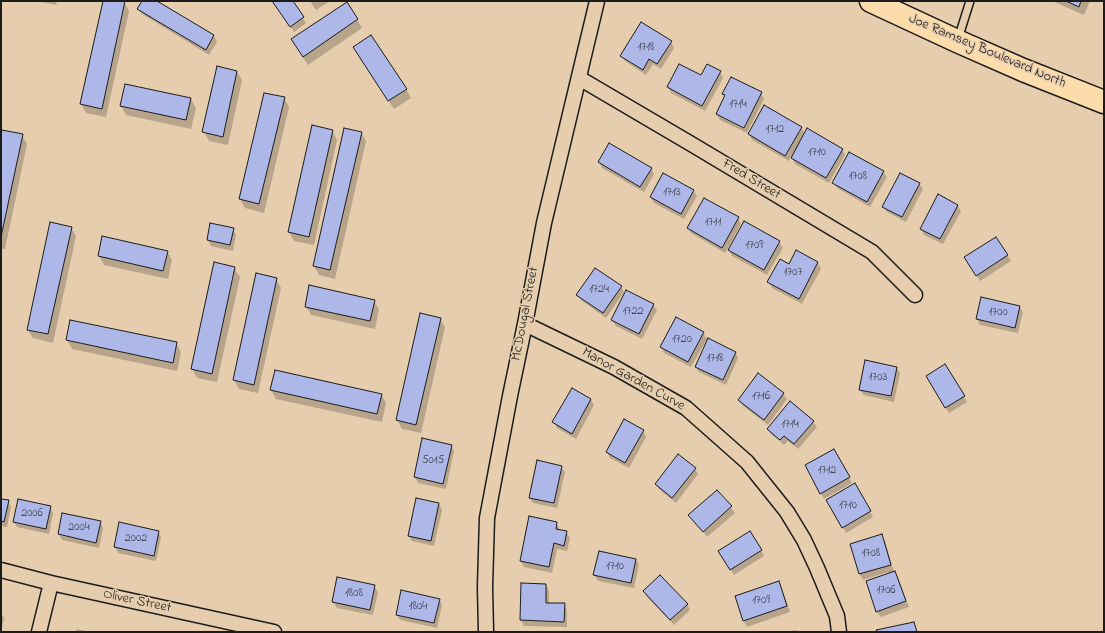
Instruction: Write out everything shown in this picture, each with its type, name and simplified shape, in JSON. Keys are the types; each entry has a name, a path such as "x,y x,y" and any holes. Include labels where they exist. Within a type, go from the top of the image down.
{"main road":[{"name":"Joe Ramsey Boulevard North","path":"871,1 957,41 1104,102"}],"street":[{"name":"McDougal Street","path":"486,632 485,587 488,518 544,223 597,1"},
{"name":"Fred Street","path":"578,78 872,252 915,295"},
{"name":"Manor Garden Curve","path":"525,324 614,367 686,408 747,462 787,512 804,540 837,616 839,632"},
{"name":"Oliver Street","path":"1,570 51,583 274,632"},
{"path":"39,632 51,583"}],"lane":[{"path":"957,41 970,1"}],"building":[{"path":"103,1 125,1 102,109 80,104"},
{"path":"142,1 157,1 214,35 206,50 137,9"},
{"path":"272,1 293,1 304,17 290,27"},
{"path":"1066,1 1081,1 1079,7"},
{"path":"347,2 358,19 303,57 291,39"},
{"path":"641,22 672,41 657,64 649,59 643,70 620,56"},
{"path":"371,35 407,89 388,101 353,47"},
{"path":"679,64 701,75 707,64 721,71 702,106 667,87"},
{"path":"217,66 237,71 223,137 202,132"},
{"path":"731,77 762,92 744,128 716,114 725,95 722,94"},
{"path":"125,84 191,98 186,120 120,106"},
{"path":"264,93 285,97 259,204 239,199"},
{"path":"764,105 802,127 785,156 748,134"},
{"path":"312,125 333,130 309,237 288,232"},
{"path":"344,128 362,132 330,270 313,266"},
{"path":"807,128 843,149 826,178 791,158"},
{"path":"2,130 23,134 1,237 1,136"},
{"path":"609,143 652,168 640,187 598,162"},
{"path":"849,152 884,171 867,202 832,183"},
{"path":"663,173 694,190 681,214 650,197"},
{"path":"900,173 920,183 902,217 882,207"},
{"path":"938,194 958,205 940,239 920,229"},
{"path":"704,198 739,217 722,248 687,228"},
{"path":"744,221 780,241 764,270 728,250"},
{"path":"50,222 72,227 48,334 27,330"},
{"path":"210,223 234,228 230,245 207,240"},
{"path":"102,236 168,251 163,271 98,256"},
{"path":"996,237 1008,255 976,276 964,257"},
{"path":"796,250 818,262 799,299 767,282 780,259 789,264"},
{"path":"214,262 235,267 212,374 191,369"},
{"path":"595,268 622,286 603,313 576,295"},
{"path":"256,273 277,278 254,385 233,380"},
{"path":"309,285 375,300 370,321 305,307"},
{"path":"626,290 654,304 639,334 611,320"},
{"path":"981,297 1020,306 1015,328 976,319"},
{"path":"420,313 441,318 416,425 396,420"},
{"path":"676,317 704,332 688,362 660,347"},
{"path":"70,320 177,342 173,363 66,340"},
{"path":"708,338 736,352 723,380 695,367"},
{"path":"865,360 897,367 891,396 859,390"},
{"path":"945,364 965,396 945,408 926,376"},
{"path":"275,370 382,394 377,414 270,390"},
{"path":"758,373 784,393 764,420 738,400"},
{"path":"572,388 591,399 572,434 552,422"},
{"path":"790,401 814,421 794,444 784,436 780,440 767,429"},
{"path":"624,419 644,430 625,463 606,452"},
{"path":"422,438 452,445 443,484 414,477"},
{"path":"834,449 850,477 820,494 805,465"},
{"path":"678,454 696,468 672,498 655,484"},
{"path":"537,460 562,466 554,503 529,498"},
{"path":"855,483 871,511 842,528 826,500"},
{"path":"717,490 732,506 703,532 688,515"},
{"path":"416,498 439,503 431,541 408,536"},
{"path":"1,499 9,500 4,522 1,521"},
{"path":"18,499 51,506 46,529 13,522"},
{"path":"62,513 101,521 96,543 58,534"},
{"path":"529,516 557,522 556,529 567,531 564,546 554,543 549,567 520,561"},
{"path":"119,522 159,531 154,556 114,547"},
{"path":"750,531 762,550 730,570 718,551"},
{"path":"882,534 891,565 859,574 850,544"},
{"path":"599,551 636,559 631,583 593,575"},
{"path":"895,571 906,601 876,612 866,581"},
{"path":"660,575 688,604 670,620 643,591"},
{"path":"337,577 375,585 370,610 332,602"},
{"path":"779,581 787,606 743,621 735,596"},
{"path":"521,583 546,584 546,603 565,603 564,622 520,620"},
{"path":"401,590 440,599 434,623 396,615"},
{"path":"914,622 917,632 877,632 876,630"}]}
